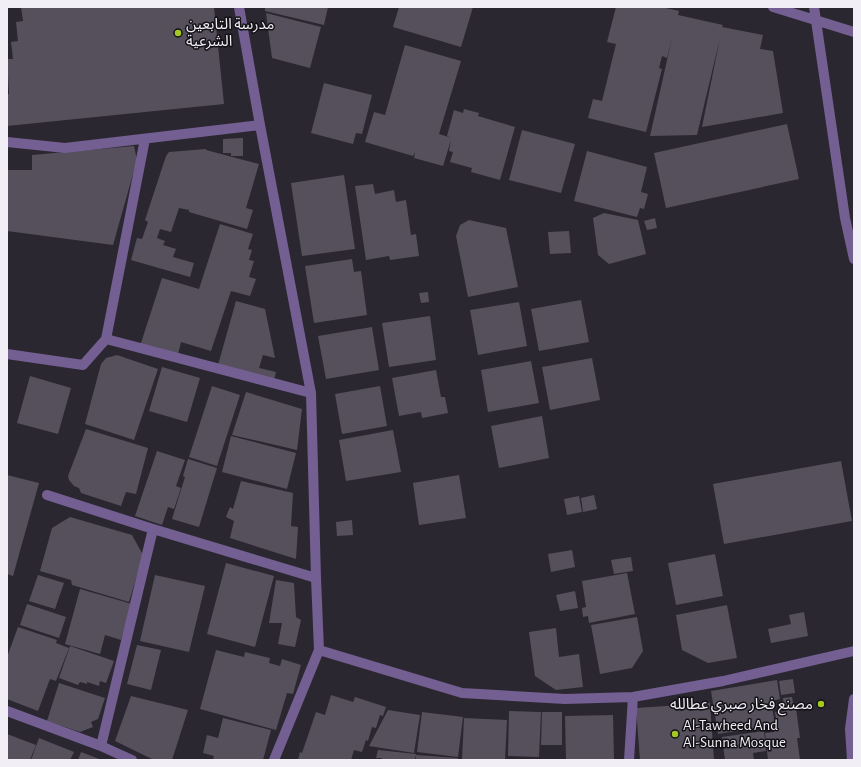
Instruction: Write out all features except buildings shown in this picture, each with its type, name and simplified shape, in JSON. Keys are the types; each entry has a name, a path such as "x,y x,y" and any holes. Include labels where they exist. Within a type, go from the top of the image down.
{"street":[{"path":"239,7 311,393 316,578 320,650 274,760"},
{"path":"774,7 854,32"},
{"path":"814,7 845,218 854,259"},
{"path":"7,142 65,148 260,125"},
{"path":"7,354 83,365 106,339 146,139"},
{"path":"106,339 311,393"},
{"path":"48,495 153,529 316,578"},
{"path":"101,746 153,529"},
{"path":"320,650 462,693 565,700 633,697 723,681 854,651"},
{"path":"629,760 633,697"},
{"path":"852,760 850,729 854,699"},
{"path":"7,711 101,746 132,760"}],"place":[{"name":"مدرسة التابعين الشرعية","path":"178,33"},
{"name":"مصنع فخار صبري عطالله","path":"821,704"},
{"name":"Al-Tawheed And Al-Sunna Mosque","path":"675,734"}]}
